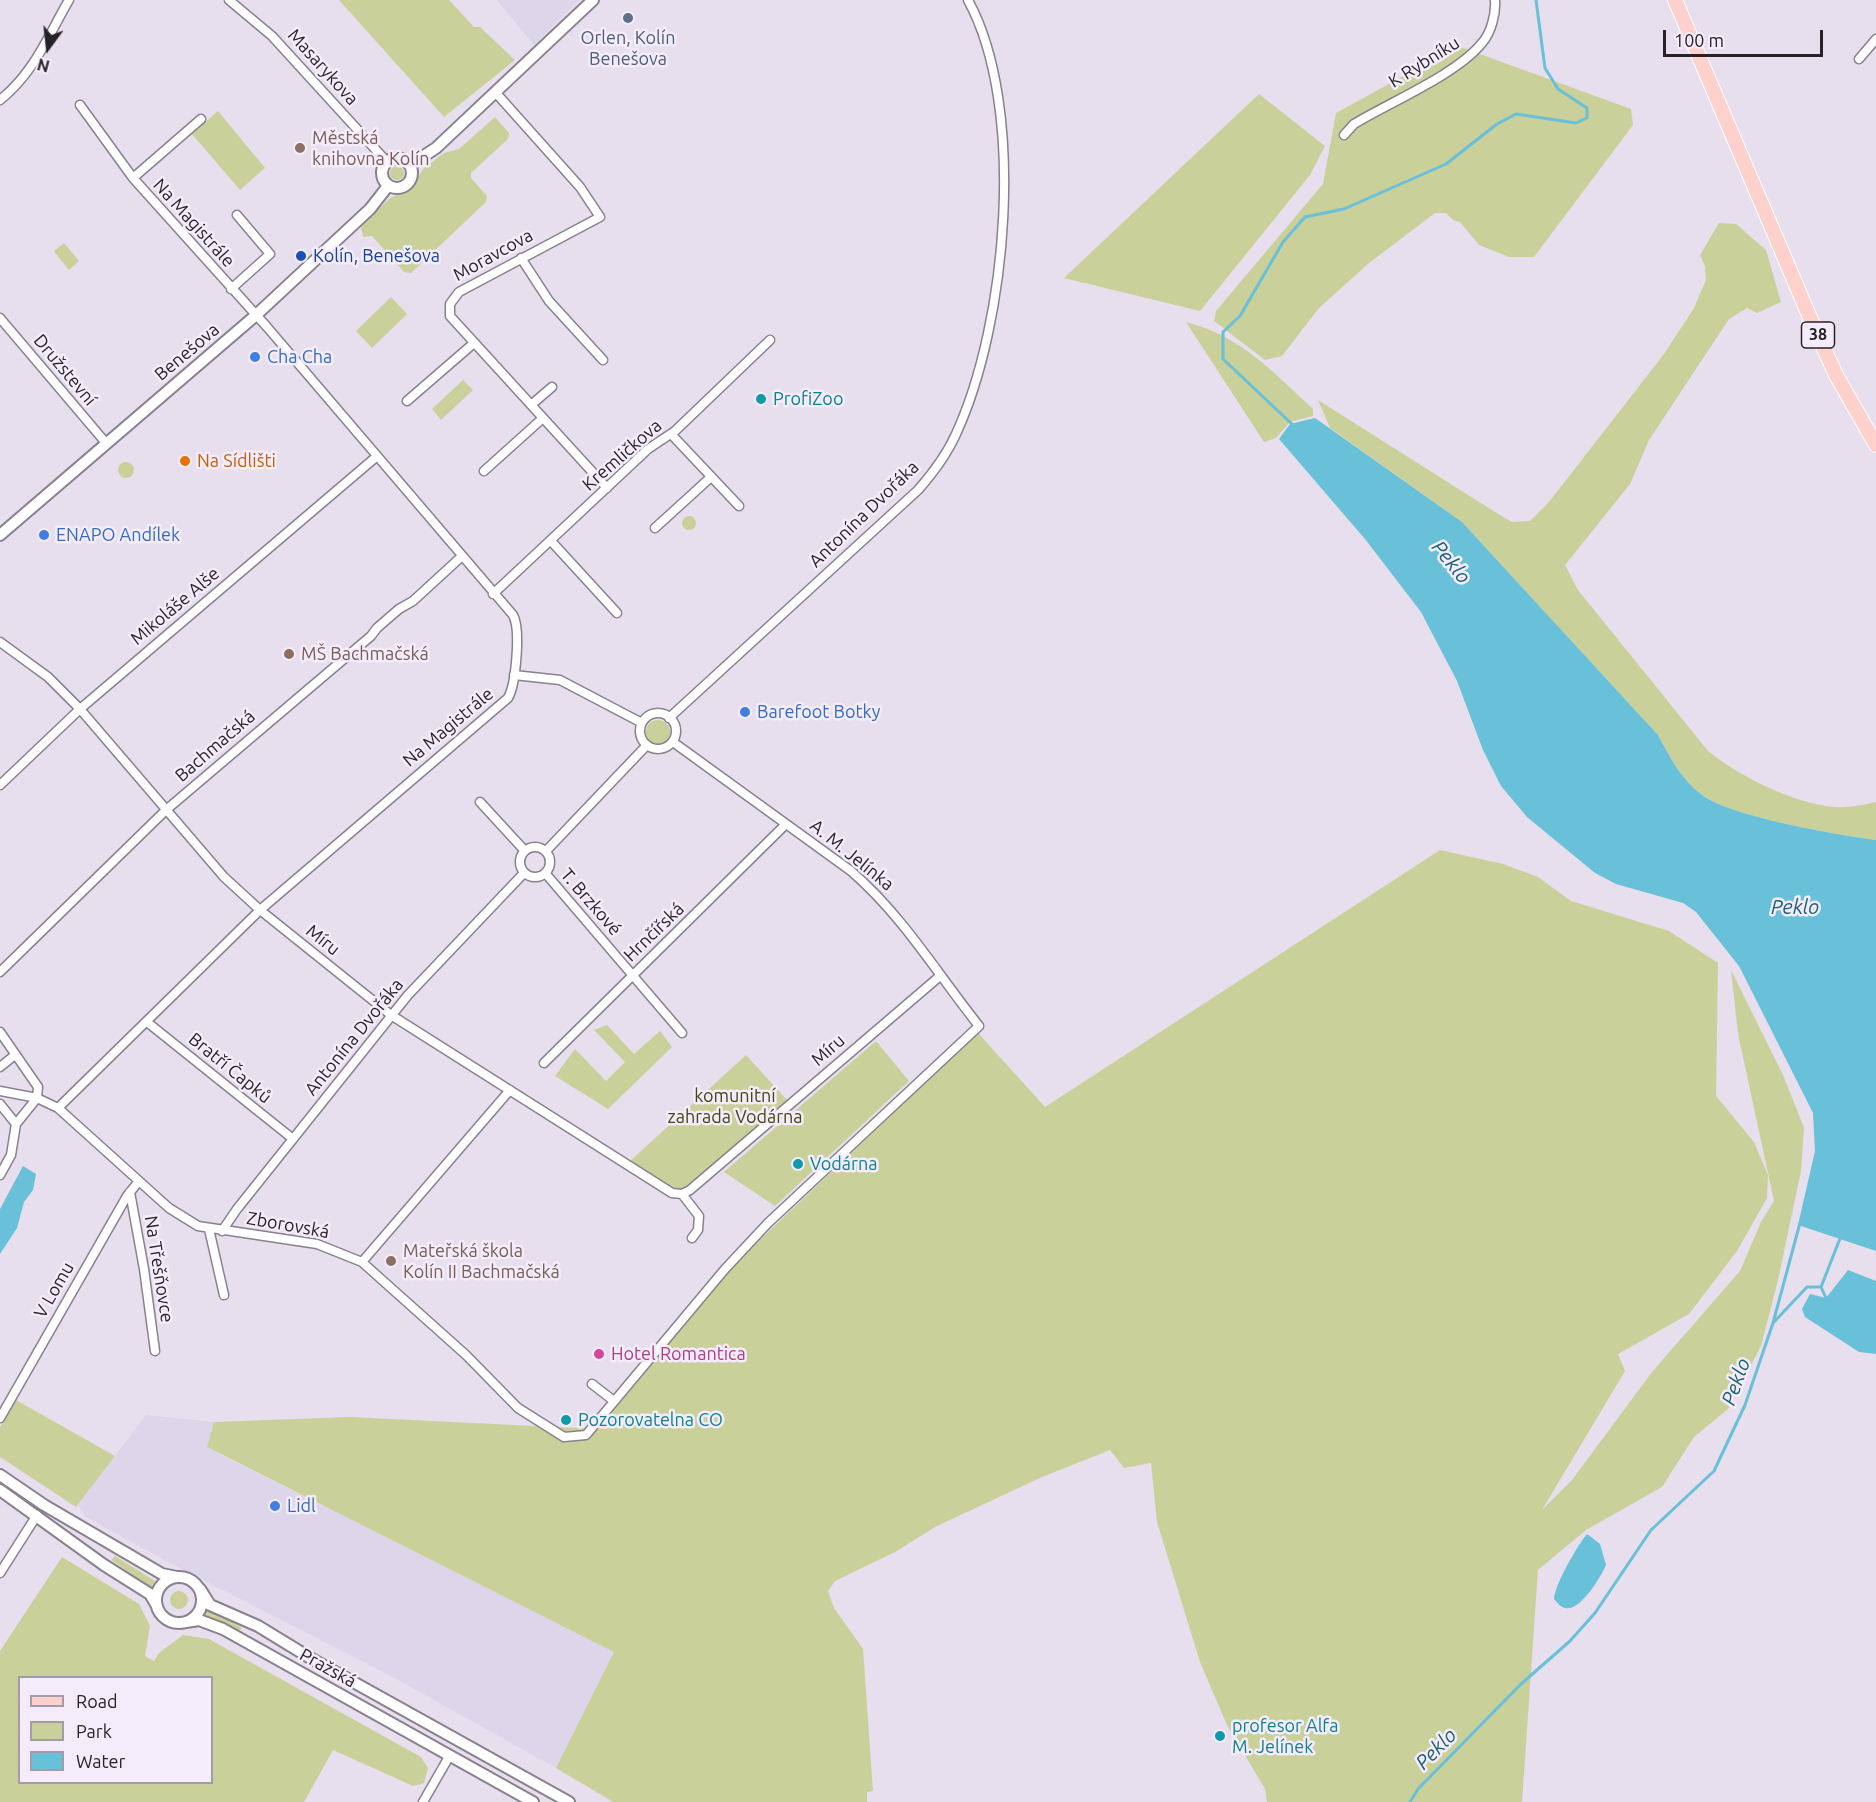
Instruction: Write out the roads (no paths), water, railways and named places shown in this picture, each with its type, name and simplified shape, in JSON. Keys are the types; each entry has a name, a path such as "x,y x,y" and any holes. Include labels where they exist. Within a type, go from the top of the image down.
{"main road":[{"name":"38","path":"1675,0 1768,222 1836,375 1876,445"}],"street":[{"path":"0,100 10,92 48,42 69,0"},
{"name":"Masarykova","path":"229,0 272,36 387,162"},
{"name":"Benešova","path":"0,535 255,316 370,209 388,186 396,188 408,184 412,177 410,165 436,148 593,0"},
{"name":"Antonína Dvořáka","path":"669,718 929,477 943,458 963,417 990,320 1002,238 1003,154 999,108 991,55 981,24 968,0"},
{"name":"K Rybníku","path":"1344,135 1354,124 1455,66 1481,45 1492,24 1495,0"},
{"path":"1859,59 1876,39"},
{"name":"Moravcova","path":"496,93 580,187 600,217 453,297 450,304 450,316 607,488"},
{"name":"Na Magistrále","path":"58,1108 260,910 504,703 511,694 517,625 513,615 133,178 80,105"},
{"name":"Na Magistrále","path":"133,178 201,119"},
{"path":"388,186 382,174 387,162 399,158 410,165"},
{"name":"Na Magistrále","path":"231,289 270,254 237,214"},
{"path":"521,258 549,301 603,360"},
{"name":"Družstevní","path":"0,318 106,443"},
{"name":"Kremličkova","path":"493,594 648,449 671,434 770,340"},
{"path":"407,401 474,343"},
{"path":"531,405 552,387"},
{"path":"484,471 543,418"},
{"path":"671,434 739,507"},
{"name":"Mikoláše Alše","path":"0,785 80,708 376,457"},
{"path":"655,528 711,477"},
{"path":"551,541 617,613"},
{"name":"Bachmačská","path":"0,972 166,810 371,636 399,609 413,601 461,556"},
{"name":"Míru","path":"0,642 48,677 80,708 224,877 260,910 391,1015 672,1193 682,1194 690,1191 940,976"},
{"path":"514,675 560,680 642,723"},
{"path":"655,714 669,718 676,729 673,742 662,749 646,745 641,735 642,723 655,714"},
{"name":"A. M. Jelínka","path":"673,742 874,891 908,929 940,976 979,1026"},
{"path":"546,851 646,745"},
{"path":"480,802 525,851"},
{"name":"Hrnčířská","path":"544,1062 786,825"},
{"path":"533,847 546,851 551,863 546,874 532,878 524,873 520,862 525,851 533,847"},
{"name":"Antonína Dvořáka","path":"222,1232 391,1015 524,873"},
{"name":"T. Brzkové","path":"546,874 682,1033"},
{"name":"Bratří Čapků","path":"147,1022 293,1139"},
{"name":"Zborovská","path":"0,1091 37,1098 58,1108 169,1208 208,1229 317,1244 362,1262 466,1355 518,1408 564,1437 586,1434 725,1269 768,1223 979,1026"},
{"path":"0,1032 38,1086 37,1098 16,1124 11,1155 0,1175"},
{"path":"0,1067 15,1055"},
{"path":"362,1262 510,1090"},
{"path":"0,1104 16,1124"},
{"name":"V Lomu","path":"0,1418 130,1192 139,1181"},
{"name":"Na Třešňovce","path":"130,1192 144,1269 155,1351"},
{"path":"682,1194 699,1216 698,1230 692,1238"},
{"path":"208,1229 224,1295"},
{"path":"592,1384 614,1401"},
{"path":"0,1475 44,1505 162,1574 193,1581 210,1605 258,1626 312,1659 569,1802"},
{"path":"0,1490 104,1565 150,1594 168,1620 186,1622 194,1617 201,1608 200,1589"},
{"path":"0,1573 37,1515"},
{"path":"157,1606 159,1588 165,1581 177,1577"},
{"name":"Pražská","path":"186,1622 199,1620 223,1629 533,1802"},
{"path":"423,1802 450,1755"}],"water":[{"name":"Peklo","path":"1315,418 1462,522 1658,735 1683,777 1697,791 1719,804 1762,818 1876,840 1876,1251 1798,1225 1815,1151 1813,1113 1739,966 1696,912 1683,903 1616,884 1595,873 1527,817 1501,786 1483,750 1457,681 1421,612 1365,539 1279,439 1290,424"},
{"path":"23,1166 36,1174 33,1190 24,1202 17,1228 0,1254 0,1209"},
{"path":"1848,1270 1876,1281 1876,1354 1859,1352 1805,1317 1802,1309 1810,1294 1826,1298"},
{"path":"1587,1534 1600,1544 1606,1565 1595,1585 1583,1599 1571,1608 1565,1608 1554,1599 1555,1592 1567,1565"}],"waterway":[{"name":"Peklo","path":"1294,426 1223,359 1223,332 1240,316 1283,242 1305,217 1344,209 1446,164 1497,124 1516,114 1576,123 1587,118 1587,108 1558,89 1545,68 1536,0"},
{"path":"1773,1323 1800,1223"},
{"name":"Peklo","path":"1410,1802 1418,1789 1521,1684 1570,1641 1595,1613 1651,1530 1714,1471 1745,1405 1773,1323 1807,1287 1821,1287 1841,1236"},
{"path":"1821,1287 1826,1298"}],"place":[{"name":"Orlen, Kolín Benešova","path":"628,18"},
{"name":"Městská knihovna Kolín","path":"300,148"},
{"name":"Kolín, Benešova","path":"301,256"},
{"name":"Cha Cha","path":"255,357"},
{"name":"ProfiZoo","path":"761,399"},
{"name":"Na Sídlišti","path":"185,461"},
{"name":"ENAPO Andílek","path":"44,535"},
{"name":"MŠ Bachmačská","path":"289,654"},
{"name":"Barefoot Botky","path":"745,712"},
{"name":"Vodárna","path":"798,1164"},
{"name":"Mateřská škola Kolín II Bachmačská","path":"391,1261"},
{"name":"Hotel Romantica","path":"599,1354"},
{"name":"Pozorovatelna CO","path":"566,1420"},
{"name":"Lidl","path":"275,1506"},
{"name":"profesor Alfa M. Jelínek","path":"1220,1736"}],"park label":[{"name":"komunitní zahrada Vodárna","path":"735,1106"}]}
